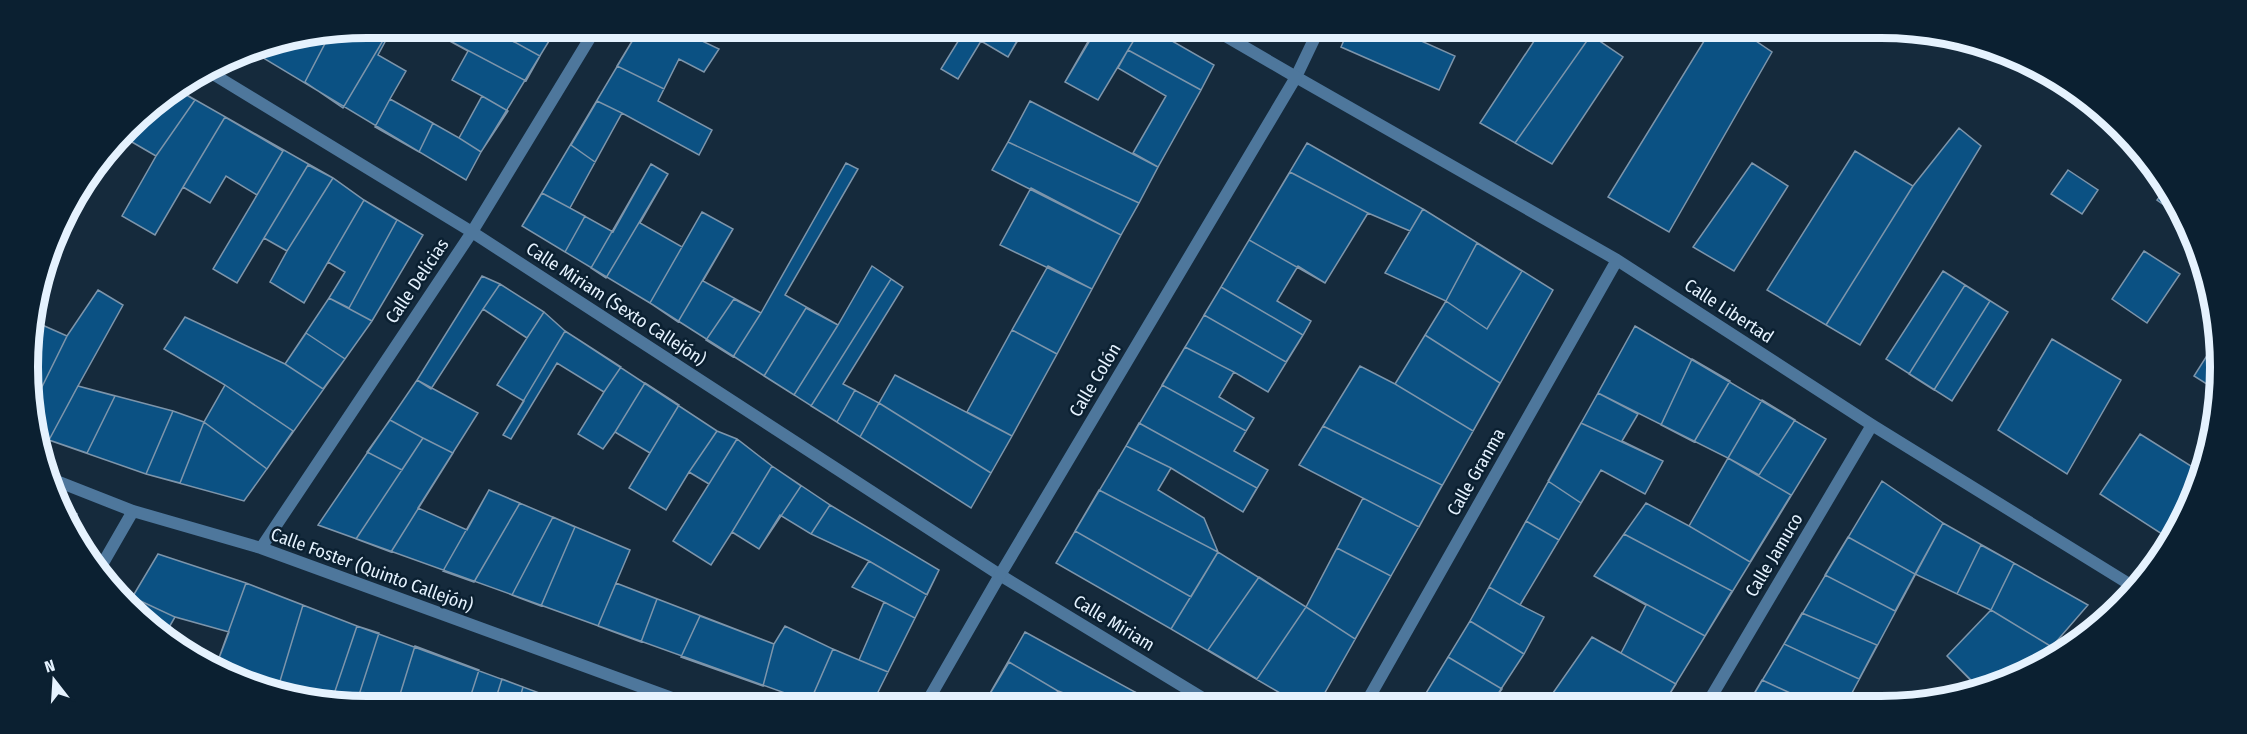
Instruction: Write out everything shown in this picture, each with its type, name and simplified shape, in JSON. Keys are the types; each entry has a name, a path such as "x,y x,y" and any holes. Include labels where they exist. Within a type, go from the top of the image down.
{"street":[{"name":"Calle Delicias","path":"261,548 472,232 590,38"},
{"name":"Calle Libertad","path":"1230,38 1617,260 1872,425 2129,583"},
{"name":"Calle Colón","path":"930,696 1296,77 1315,38"},
{"name":"Calle Miriam (Sexto Callejón)","path":"214,75 472,232 1000,575"},
{"name":"Calle Granma","path":"1369,696 1617,260"},
{"name":"Calle Jamuco","path":"1712,696 1872,425"},
{"name":"Calle Foster (Quinto Callejón)","path":"58,482 133,511 261,548 666,696"},
{"path":"103,563 133,511"},
{"name":"Calle Miriam","path":"1000,575 1199,696"}],"building":[{"path":"384,38 343,108 305,82 327,40"},
{"path":"387,38 378,55 406,71 390,99 459,138 482,96 452,80 468,51 444,38 507,38 514,42 517,38 551,38 466,180 259,56 324,40"},
{"path":"444,38 507,38 540,56 526,81"},
{"path":"634,38 696,38 719,49 704,72 679,59 664,89 617,66"},
{"path":"634,38 696,38 719,49 704,72 679,59 658,101 712,130 699,155 622,113 570,208 613,232 651,164 668,174 640,223 682,247 702,212 733,229 703,281 761,313 846,163 858,169 785,295 838,325 872,266 903,287 843,384 879,403 860,437 650,303 522,226"},
{"path":"960,38 1019,38 1008,57 981,41 958,79 941,69"},
{"path":"983,38 1019,38 1008,57 981,41"},
{"path":"1090,38 1167,38 1214,65 1201,90 1128,50 1098,100 1065,82"},
{"path":"1091,38 1135,38 1098,100 1065,82"},
{"path":"1345,38 1415,38 1455,56 1439,90 1341,47"},
{"path":"1536,38 1595,38 1623,57 1552,164 1480,123"},
{"path":"1589,38 1595,38 1623,57 1552,164 1515,143"},
{"path":"1706,38 1751,38 1772,52 1669,232 1608,197"},
{"path":"1128,50 1201,90 1158,167 1133,153 1166,96 1118,68"},
{"path":"184,93 195,100 156,156 128,140 150,119"},
{"path":"184,93 333,178 364,200 423,235 372,321 329,298 345,272 328,262 304,303 270,282 287,251 264,238 237,283 213,269 257,195 226,176 210,203 183,187 155,235 122,216 156,156 128,140 150,119"},
{"path":"482,96 508,111 481,152 459,138"},
{"path":"390,99 433,123 419,152 375,127"},
{"path":"597,101 622,113 595,162 571,145"},
{"path":"1030,101 1158,167 1139,203 1008,142"},
{"path":"225,117 283,151 257,195 226,176 210,203 183,187"},
{"path":"1959,128 1981,146 1860,345 1826,325 1913,186"},
{"path":"1008,142 1139,203 1121,235 992,170"},
{"path":"1307,143 1423,209 1410,231 1368,213 1325,283 1298,266 1277,301 1311,321 1303,335 1268,392 1234,372 1219,397 1254,418 1234,451 1268,470 1243,512 1171,468 1158,490 1204,518 1218,552 1171,629 1056,563"},
{"path":"1855,151 1913,186 1826,325 1767,290"},
{"path":"114,156 104,173 102,172"},
{"path":"1752,163 1788,186 1734,271 1693,247"},
{"path":"651,164 668,174 606,278 591,268"},
{"path":"308,165 333,178 287,251 264,238"},
{"path":"2068,170 2098,190 2082,214 2051,194"},
{"path":"1290,172 1368,213 1325,283 1249,240"},
{"path":"1031,188 1121,235 1092,289 1000,245"},
{"path":"542,193 585,216 565,252 522,226"},
{"path":"2161,195 2169,208 2157,200"},
{"path":"364,200 397,220 349,308 329,298 345,272 328,262"},
{"path":"1423,209 1553,290 1323,696 1285,696 1171,629 1218,552 1306,607 1363,498 1299,465 1360,366 1395,384 1446,301 1385,273"},
{"path":"702,212 733,229 678,322 650,303"},
{"path":"1477,243 1522,271 1487,329 1446,301"},
{"path":"2144,251 2180,274 2147,323 2112,299"},
{"path":"1048,266 1092,289 1057,354 1012,330"},
{"path":"1943,271 2008,312 1952,401 1886,359"},
{"path":"482,276 500,284 544,312 565,331 717,431 737,439 830,505 811,534 780,515 759,549 732,532 711,565 673,541 709,484 689,472 666,510 629,488 650,453 615,432 603,449 578,434 604,392 557,363 511,439 503,435 524,401 497,385 527,338 483,309 431,389 417,380"},
{"path":"891,279 903,287 843,384 855,390 837,422 811,406"},
{"path":"500,284 544,312 527,338 483,309"},
{"path":"1965,285 1990,301 1934,390 1909,374"},
{"path":"1221,287 1303,335 1286,362 1204,315"},
{"path":"98,290 123,305 78,386 173,411 204,422 225,385 164,349 185,317 285,364 329,298 372,321 244,501 146,474 46,439 38,389 40,324 67,336"},
{"path":"734,299 761,313 733,357 706,340"},
{"path":"806,308 838,325 794,395 764,376"},
{"path":"40,324 67,336 38,394"},
{"path":"1635,326 1826,439 1668,696 1551,696 1592,637 1621,653 1646,605 1594,576 1646,503 1689,526 1728,458 1598,393"},
{"path":"1012,330 1057,354 1012,436 967,412"},
{"path":"565,331 621,367 604,392 557,363 511,439 503,435"},
{"path":"306,333 345,359 323,389 285,364"},
{"path":"1425,335 1500,383 1473,431 1395,384"},
{"path":"2052,339 2121,380 2067,474 1998,430"},
{"path":"1185,347 1234,372 1219,397 1254,418 1246,431 1162,385"},
{"path":"2209,352 2209,386 2194,376"},
{"path":"1692,359 1730,381 1694,442 1661,425"},
{"path":"895,375 1012,436 991,473 879,403"},
{"path":"417,380 478,413 418,508 467,530 489,490 630,550 616,583 774,644 785,626 833,649 813,696 793,696 318,525"},
{"path":"645,383 679,405 650,453 615,432"},
{"path":"225,385 293,431 267,469 204,422"},
{"path":"78,386 115,396 87,453 49,440"},
{"path":"1598,393 1638,414 1622,441 1663,461 1645,494 1601,470 1520,605 1544,617 1524,654 1470,621"},
{"path":"1762,400 1795,420 1759,475 1728,458"},
{"path":"879,403 991,473 971,508 860,437"},
{"path":"173,411 204,422 180,483 146,474"},
{"path":"390,420 423,438 402,470 367,452"},
{"path":"1139,423 1257,488 1243,512 1171,468 1126,446"},
{"path":"1581,423 1663,461 1645,494 1601,470 1581,503 1548,481"},
{"path":"1323,426 1442,485 1419,527 1299,465"},
{"path":"717,431 737,439 709,484 689,472"},
{"path":"2140,434 2194,468 2176,513 2163,535 2100,494"},
{"path":"423,438 453,453 391,552 356,539"},
{"path":"1728,458 1791,495 1750,562 1689,526"},
{"path":"772,466 801,486 759,549 732,532"},
{"path":"1882,481 1943,523 1850,696 1753,696"},
{"path":"489,490 520,503 474,582 443,571"},
{"path":"1099,490 1218,552 1191,597 1075,531"},
{"path":"830,505 939,570 876,696 813,696 833,649 859,660 884,602 852,587 869,561 811,534"},
{"path":"830,505 939,570 927,595 869,561 811,534"},
{"path":"553,517 575,527 541,606 512,595"},
{"path":"1526,521 1559,540 1520,605 1489,587"},
{"path":"1943,523 2088,605 2050,649 2026,663 1973,683 1947,656 1991,610 1915,574"},
{"path":"1624,534 1732,591 1705,636 1594,576"},
{"path":"1848,537 1915,574 1895,611 1825,575"},
{"path":"1981,545 2014,563 1991,610 1957,594"},
{"path":"1337,548 1391,576 1355,639 1306,607"},
{"path":"158,554 246,583 547,696 345,696 303,690 261,679 218,661 229,632 175,617 168,629 132,598"},
{"path":"1259,577 1306,607 1257,679 1208,650"},
{"path":"246,583 303,605 279,684 218,661"},
{"path":"616,583 657,599 641,642 598,626"},
{"path":"132,598 175,617 168,629 150,615"},
{"path":"884,602 915,618 888,672 859,660"},
{"path":"1991,610 2052,647 2026,663 1974,683 1947,656"},
{"path":"1802,613 1877,645 1859,679 1784,644"},
{"path":"700,616 774,644 763,686 681,657"},
{"path":"1470,621 1524,654 1497,696 1424,696"},
{"path":"357,626 379,633 359,696 334,695"},
{"path":"1025,632 1135,692 1133,696 1072,696 1058,691 1054,696 988,696"},
{"path":"1592,637 1676,684 1668,696 1551,696"},
{"path":"415,646 479,670 471,696 400,696"},
{"path":"1448,657 1502,689 1497,696 1424,696"},
{"path":"1009,662 1058,691 1054,696 989,696"},
{"path":"502,679 523,687 520,696 497,696"},
{"path":"1762,680 1797,696 1753,696"}]}
